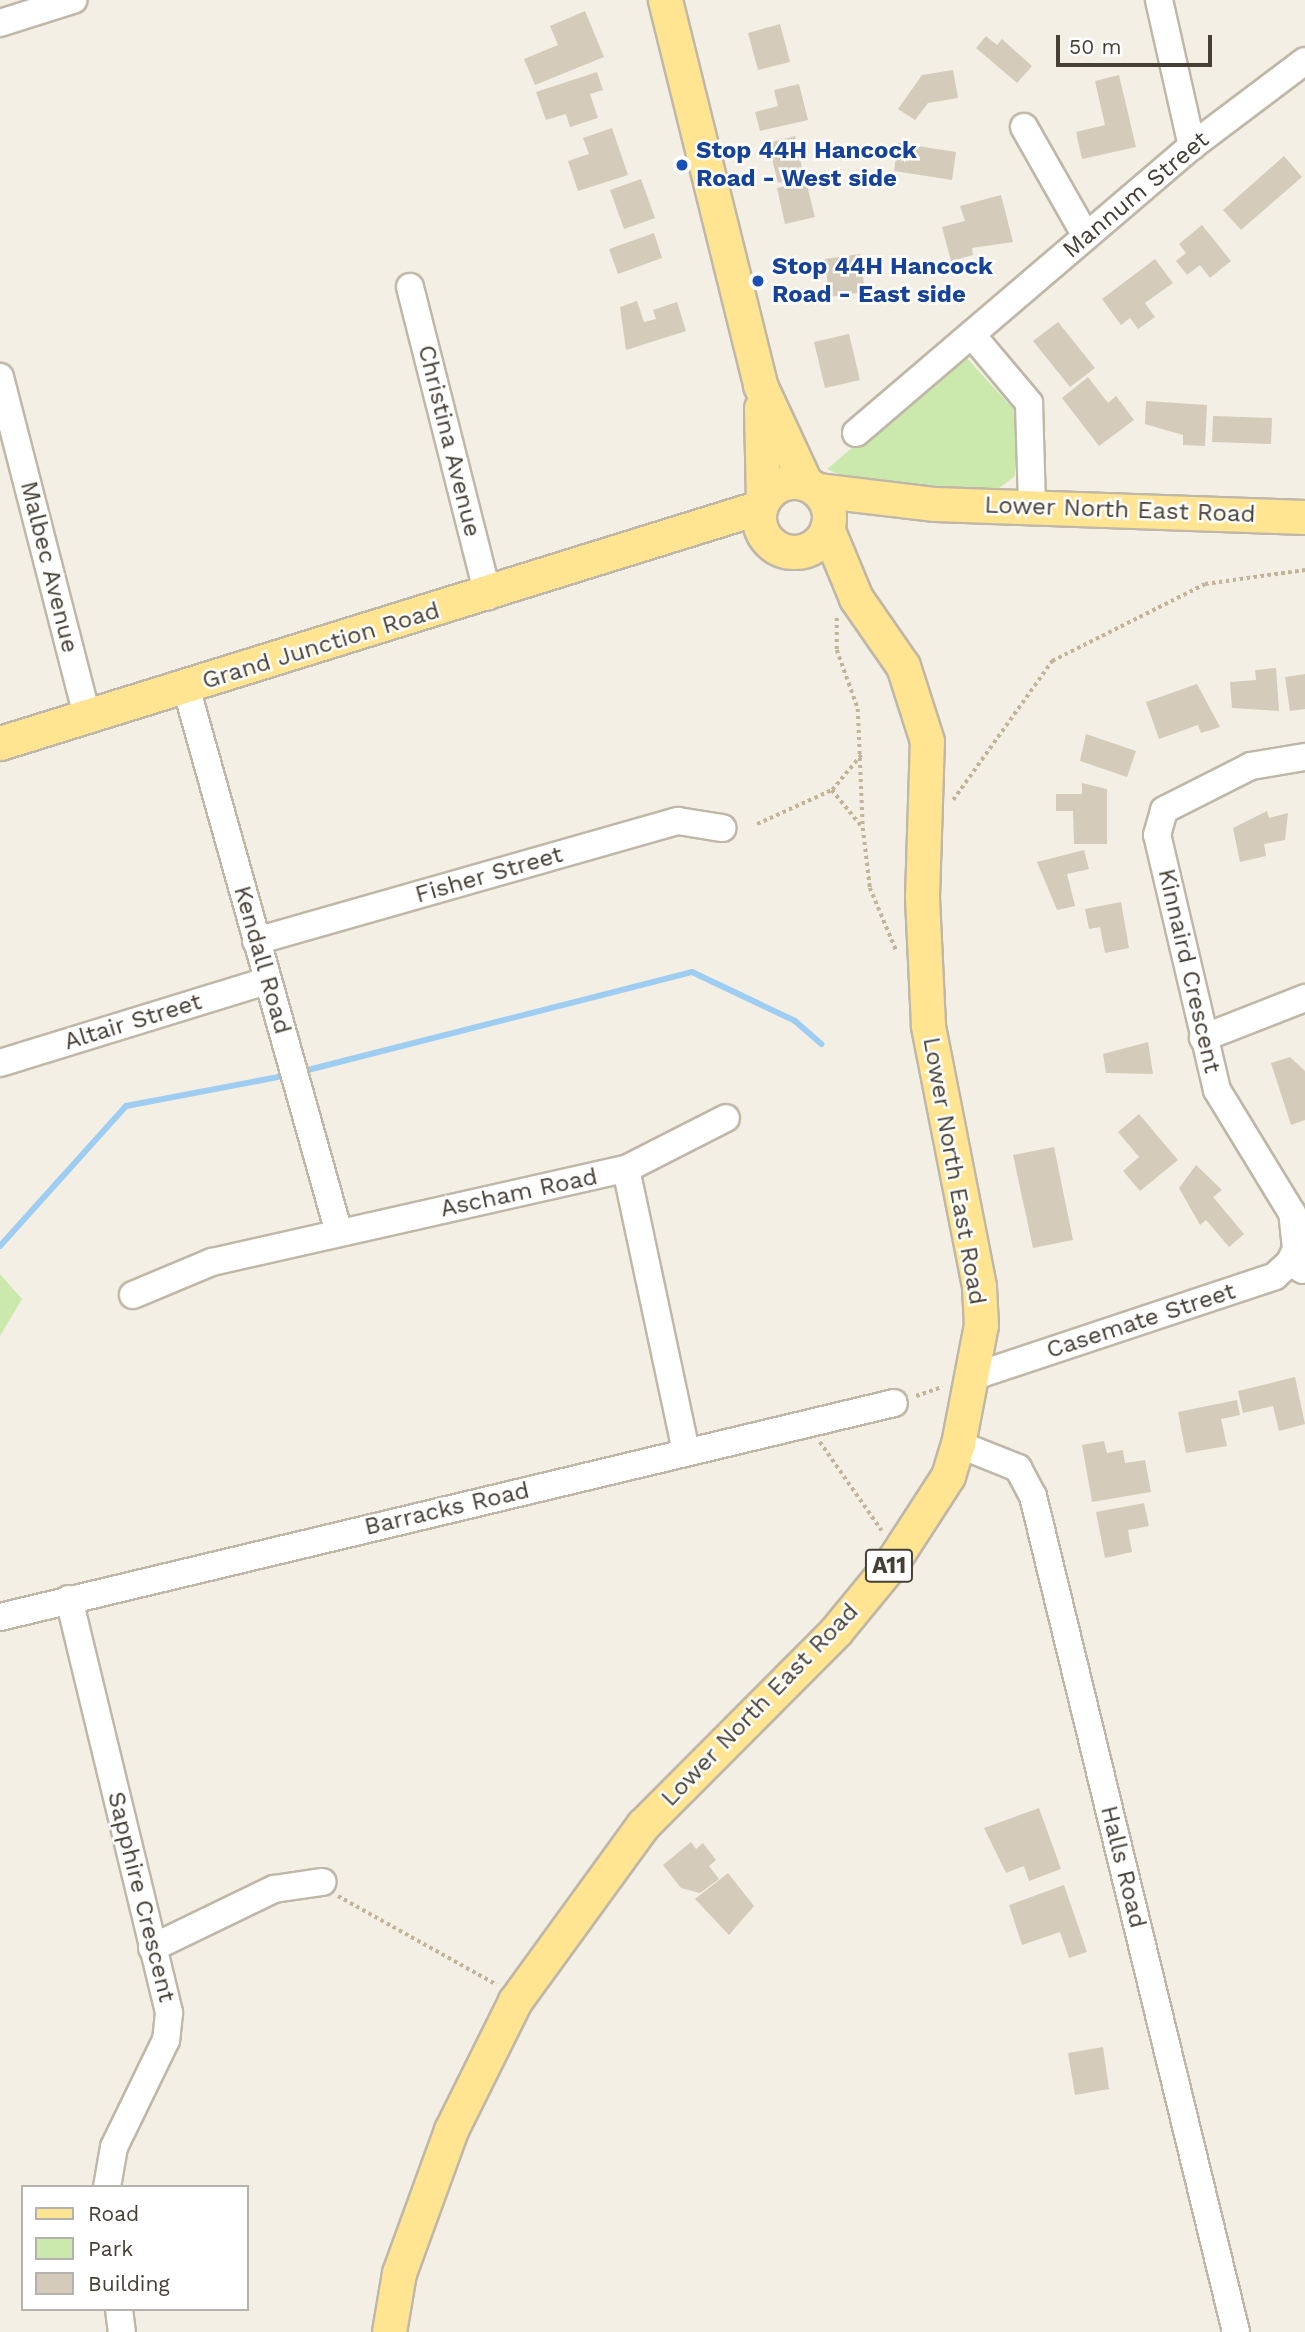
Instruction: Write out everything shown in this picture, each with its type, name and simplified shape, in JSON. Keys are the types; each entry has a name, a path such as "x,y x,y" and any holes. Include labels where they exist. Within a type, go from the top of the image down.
{"main road":[{"name":"A11","path":"665,0 760,385 828,526"},
{"name":"A11","path":"760,385 761,504 780,547"},
{"path":"761,504 782,484 811,487"},
{"name":"Lower North East Road","path":"811,487 934,503 1305,517"},
{"name":"Lower North East Road","path":"846,603 828,526 855,512 934,503"},
{"name":"Grand Junction Road","path":"0,743 488,596 761,504"},
{"path":"780,547 810,548 828,526"},
{"name":"Grand Junction Road","path":"641,545 780,547"},
{"name":"Lower North East Road","path":"389,2332 399,2273 451,2130 518,1996 643,1825 836,1631 898,1554 948,1476 958,1444 972,1377 979,1286 928,1025 922,897 929,766 918,707 893,649 846,603 780,547"}],"street":[{"path":"0,23 73,0"},
{"path":"1159,0 1192,146"},
{"name":"Mannum Street","path":"856,433 1192,146 1302,71"},
{"path":"1024,127 1086,236"},
{"name":"Christina Avenue","path":"410,286 488,596"},
{"path":"972,335 1029,403 1032,507"},
{"name":"Malbec Avenue","path":"2,390 87,716"},
{"name":"Kendall Road","path":"186,687 339,1233"},
{"name":"Kinnaird Crescent","path":"1298,1267 1292,1213 1224,1107 1203,1038 1158,823 1164,810 1251,765 1305,757"},
{"name":"Fisher Street","path":"256,941 678,821 722,828"},
{"name":"Altair Street","path":"0,1063 267,981"},
{"path":"1203,1038 1305,998"},
{"path":"626,1169 726,1118"},
{"name":"Ascham Road","path":"133,1294 212,1262 626,1169 686,1452"},
{"name":"Casemate Street","path":"972,1377 1298,1267"},
{"name":"Barracks Road","path":"0,1617 894,1403"},
{"name":"Halls Road","path":"958,1444 1018,1468 1033,1496 1236,2332"},
{"name":"Sapphire Crescent","path":"69,1599 169,2013 166,2040 114,2147 107,2185"},
{"path":"152,1948 274,1889 319,1883"},
{"path":"119,2311 122,2332"}],"path":[{"path":"927,836 1052,661 1205,584 1305,570"},
{"path":"846,603 837,650 858,709 863,752 863,828 870,888 902,963"},
{"path":"757,824 832,790 863,752"},
{"path":"832,790 863,828"},
{"path":"894,1403 972,1377"},
{"path":"807,1423 898,1554"},
{"path":"319,1883 518,1996"}],"green space":[{"path":"963,354 1019,415 1015,476 998,489 856,482 827,469"},
{"path":"0,1274 22,1299 0,1336"}],"building":[{"path":"585,11 604,57 535,85 524,59 558,45 550,26"},
{"path":"780,24 790,62 758,70 748,33"},
{"path":"986,36 997,45 1002,39 1032,66 1017,83 976,48"},
{"path":"953,70 958,98 928,103 915,120 898,109 922,75"},
{"path":"597,72 603,90 590,94 598,118 570,127 566,114 546,120 536,92"},
{"path":"1119,75 1136,147 1082,159 1076,132 1105,125 1095,81"},
{"path":"799,84 808,120 760,131 755,112 778,106 774,90"},
{"path":"612,128 628,175 578,191 568,161 589,154 583,138"},
{"path":"795,136 804,177 778,183 768,143"},
{"path":"898,143 956,152 952,180 894,171"},
{"path":"1284,156 1302,177 1241,230 1223,210"},
{"path":"641,179 655,218 624,229 610,190"},
{"path":"806,181 815,217 785,224 777,188"},
{"path":"1001,195 1013,242 972,248 973,255 951,261 942,227 965,221 960,206"},
{"path":"1202,225 1231,261 1210,278 1200,265 1187,275 1176,261 1186,253 1179,244"},
{"path":"654,233 662,258 618,274 609,249"},
{"path":"860,254 865,292 829,297 825,259"},
{"path":"1155,259 1173,283 1145,303 1155,317 1138,329 1130,318 1121,325 1102,299"},
{"path":"637,301 644,322 656,319 653,310 677,302 686,331 626,350 620,307"},
{"path":"1058,322 1095,368 1070,387 1033,341"},
{"path":"849,334 860,380 825,388 814,342"},
{"path":"1088,377 1108,403 1116,396 1134,420 1099,446 1062,398"},
{"path":"1146,401 1207,405 1205,446 1183,445 1183,435 1145,424"},
{"path":"1213,416 1272,418 1271,444 1212,442"},
{"path":"1276,668 1279,711 1232,708 1230,682 1256,680 1255,670"},
{"path":"1305,674 1305,709 1290,711 1285,677"},
{"path":"1197,684 1220,727 1201,733 1198,725 1159,739 1146,702"},
{"path":"1086,734 1136,751 1127,777 1080,761"},
{"path":"1082,783 1107,789 1107,844 1074,844 1073,811 1056,811 1056,794 1082,794"},
{"path":"1267,811 1269,818 1288,813 1285,840 1264,844 1266,856 1240,862 1233,828"},
{"path":"1084,850 1089,869 1067,874 1075,906 1057,910 1037,862"},
{"path":"1121,902 1129,948 1105,953 1100,927 1089,929 1085,909"},
{"path":"1148,1042 1153,1074 1106,1073 1103,1054"},
{"path":"1290,1057 1305,1071 1305,1120 1291,1125 1271,1063"},
{"path":"1139,1114 1178,1160 1140,1191 1123,1171 1139,1157 1118,1132"},
{"path":"1054,1147 1073,1240 1033,1248 1013,1155"},
{"path":"1196,1165 1222,1190 1213,1197 1244,1234 1229,1247 1206,1220 1200,1225 1179,1188"},
{"path":"1295,1377 1305,1424 1279,1431 1273,1406 1243,1413 1238,1391"},
{"path":"1237,1400 1240,1415 1221,1419 1227,1446 1186,1453 1178,1412"},
{"path":"1104,1441 1107,1453 1123,1450 1125,1463 1145,1460 1151,1492 1092,1502 1082,1445"},
{"path":"1144,1503 1149,1526 1128,1530 1132,1552 1105,1558 1096,1512"},
{"path":"1039,1808 1061,1869 1029,1881 1024,1866 1006,1873 984,1828"},
{"path":"691,1842 696,1849 703,1843 716,1860 709,1866 719,1879 700,1893 681,1888 663,1865"},
{"path":"728,1873 754,1906 729,1935 695,1899"},
{"path":"1064,1885 1087,1952 1069,1958 1060,1932 1022,1945 1009,1905"},
{"path":"1103,2047 1109,2089 1075,2095 1068,2053"}],"waterway":[{"path":"300,1072 692,972 795,1021 821,1044"},
{"path":"0,1246 126,1106 289,1075"}],"place":[{"name":"Stop 44H Hancock Road - West side","path":"682,165"},
{"name":"Stop 44H Hancock Road - East side","path":"758,281"}]}
